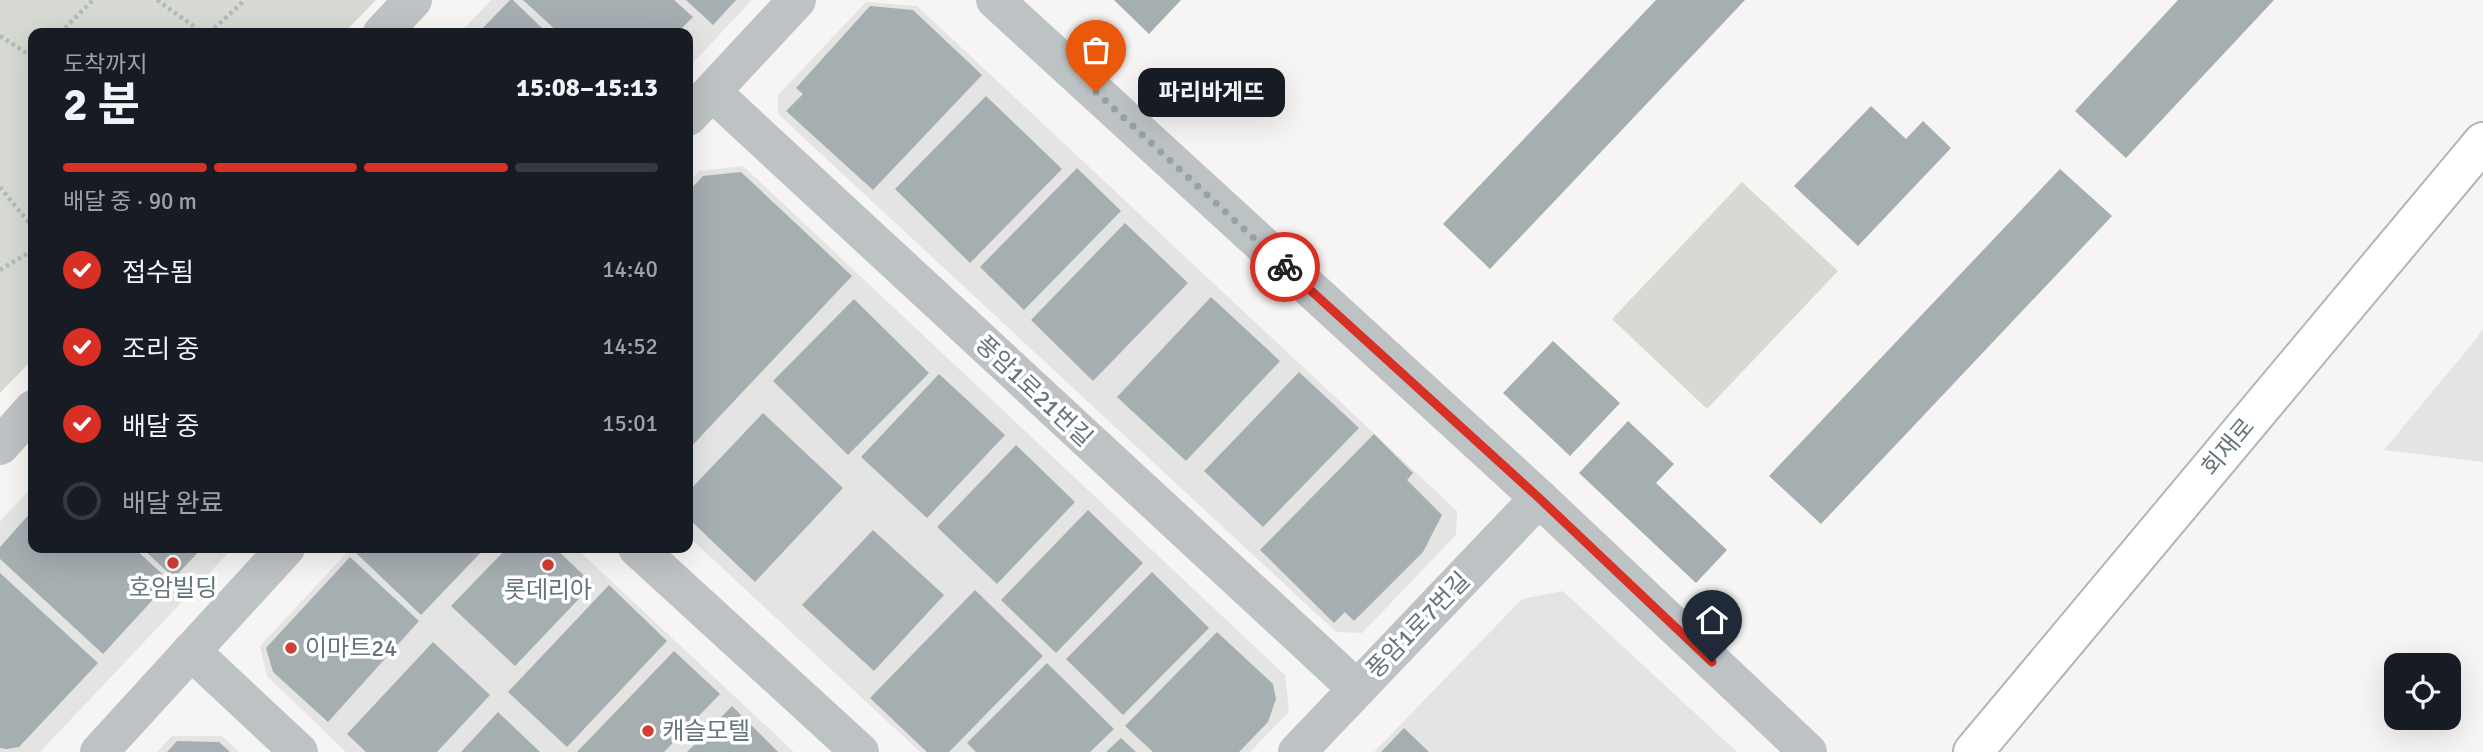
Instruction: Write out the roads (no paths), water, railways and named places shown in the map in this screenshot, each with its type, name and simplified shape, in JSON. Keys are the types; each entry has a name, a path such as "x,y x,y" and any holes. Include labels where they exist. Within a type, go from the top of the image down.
{"main road":[{"name":"회재로","path":"1973,752 2483,142"}],"street":[{"path":"387,28 413,0"},
{"name":"풍암1로21번길","path":"797,0 700,105 1357,689"},
{"path":"995,0 1539,498 1808,752"},
{"path":"0,446 28,415"},
{"name":"풍암1로7번길","path":"1297,752 1539,498"},
{"path":"99,752 280,553"},
{"path":"642,553 860,752"},
{"path":"191,651 299,752"}],"place":[{"name":"파리바게뜨","path":"1096,92"},
{"name":"호암빌딩","path":"173,563"},
{"name":"롯데리아","path":"548,565"},
{"name":"이마트24","path":"291,648"},
{"name":"캐슬모텔","path":"648,731"}]}
